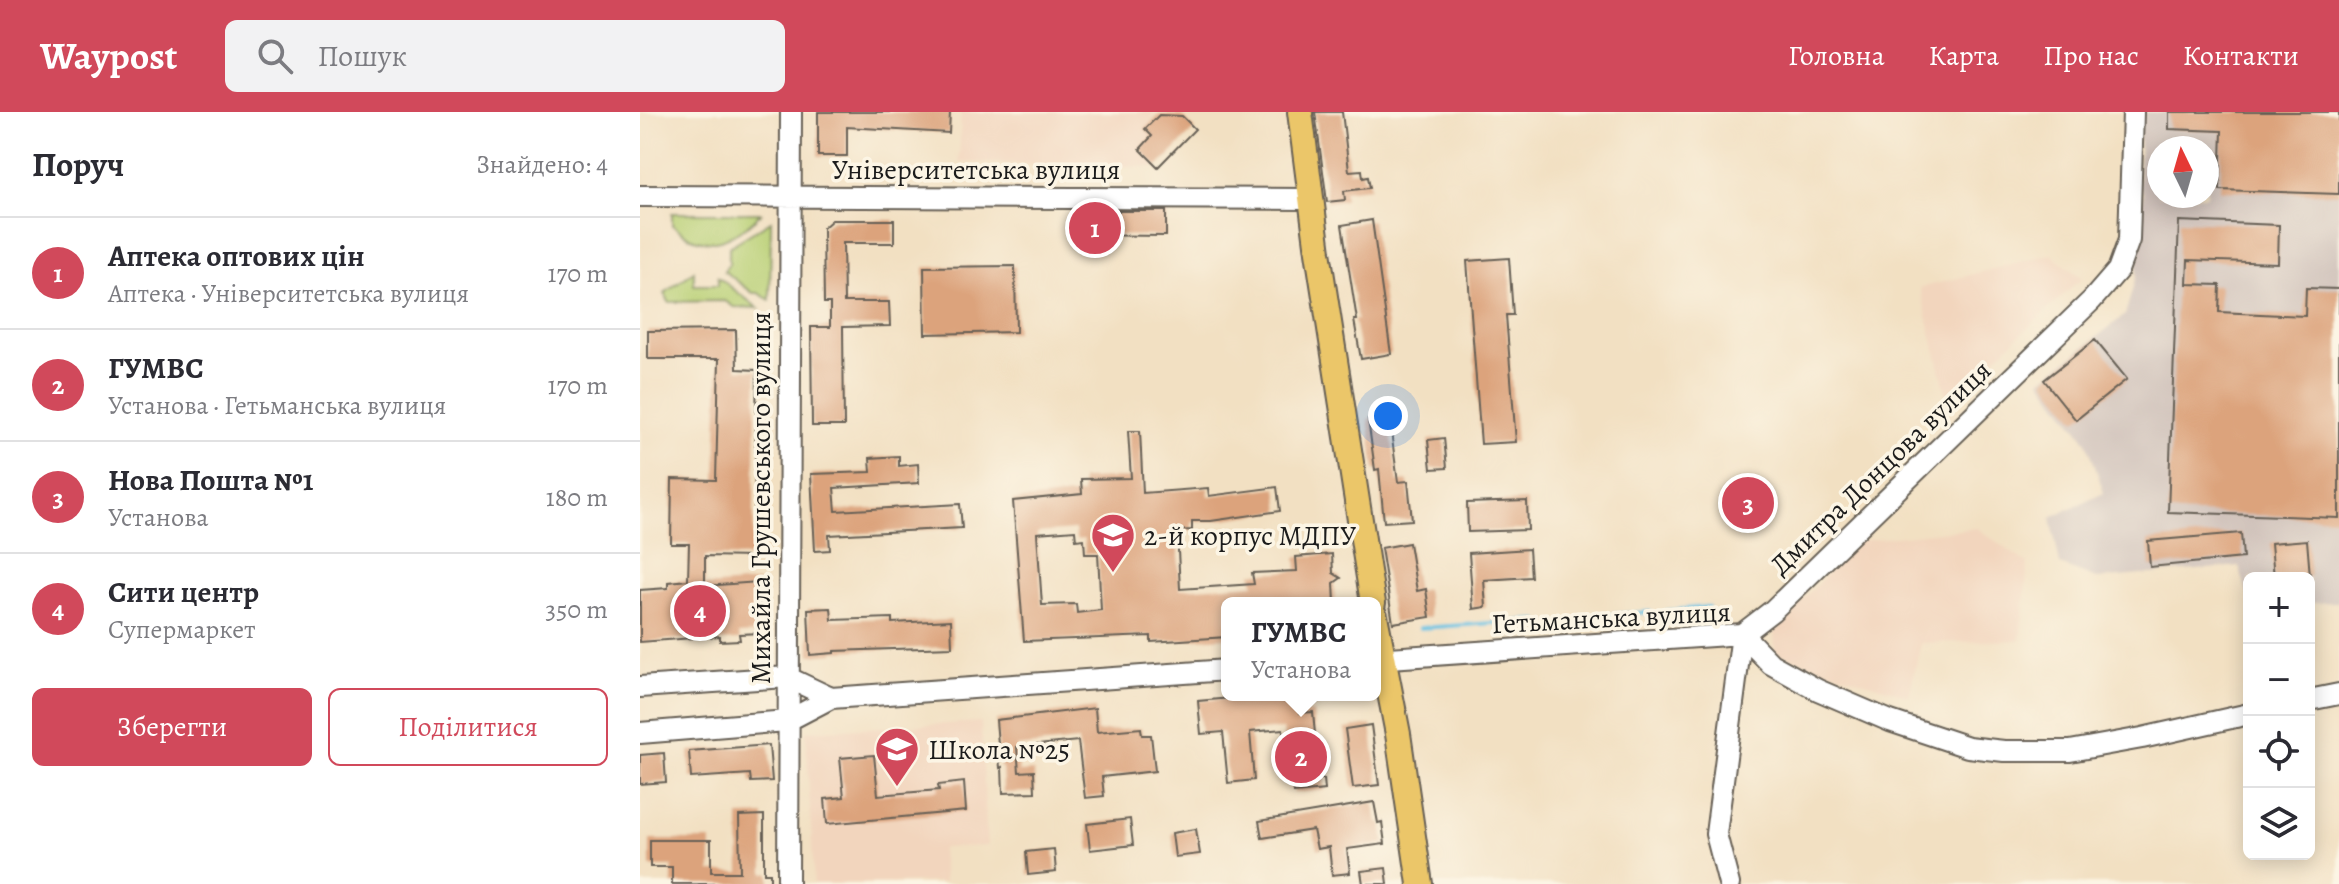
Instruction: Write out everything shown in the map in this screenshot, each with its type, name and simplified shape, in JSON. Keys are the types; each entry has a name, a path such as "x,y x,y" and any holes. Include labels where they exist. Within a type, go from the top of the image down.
{"main road":[{"path":"1300,112 1372,597"},
{"path":"1381,670 1398,734 1420,884"}],"street":[{"name":"Михайла Грушевського вулиця","path":"788,884 791,112"},
{"name":"Дмитра Донцова вулиця","path":"1742,634 1784,600 2092,300 2118,270 2129,240 2133,112"},
{"name":"Університетська вулиця","path":"640,196 1312,199"},
{"name":"Гетьманська вулиця","path":"1381,659 1742,634 1771,664 1818,690 1890,721 1968,747 2004,751 2070,751 2243,715"},
{"path":"1729,884 1716,834 1742,634"},
{"path":"640,733 787,721 831,698 1221,670"},
{"path":"640,687 787,677 831,698"},
{"path":"2315,699 2339,694"}],"shaded area":[{"path":"961,112 1153,112 1152,121 1146,129 1152,136 1140,149 1158,167 959,162"},
{"path":"2140,112 2339,112 2339,602 2315,603 2315,572 2243,572 2243,580 2239,566 2097,579 2060,565 2051,517 2104,493 2087,442 2041,380 2125,315 2136,277 2143,193 2139,186"},
{"path":"2051,254 2082,278 1948,401 1920,288"},
{"path":"1977,528 2028,564 2020,640 1921,643 1909,696 1775,653 1774,630 1858,541"},
{"name":"Школа №25","path":"981,722 987,846 942,848 944,882 814,884 806,731"}],"green space":[{"path":"672,213 761,213 739,232 722,239 703,241 688,236 672,225"},
{"path":"771,221 770,300 753,293 724,271 729,264 729,247"},
{"path":"694,271 694,285 718,285 718,277 758,308 734,307 725,301 669,302 665,293"}],"building":[{"path":"818,112 950,112 949,133 847,127 847,156 818,156"},
{"path":"1315,112 1342,112 1349,171 1362,170 1363,178 1368,177 1370,188 1344,191 1345,200 1327,202"},
{"path":"2169,112 2339,112 2339,194 2220,190 2222,131 2169,129"},
{"path":"1159,115 1182,116 1195,129 1158,167 1140,149 1152,136 1145,129"},
{"path":"1071,211 1166,211 1166,236 1071,235"},
{"path":"832,220 894,220 894,243 843,243 844,302 889,302 890,326 843,327 844,426 812,426 811,327 830,327 830,303 824,303 823,228"},
{"path":"1372,220 1391,354 1361,359 1342,225"},
{"path":"2179,221 2279,225 2278,263 2188,260 2187,284 2220,285 2219,312 2305,316 2306,288 2339,289 2339,518 2168,512"},
{"path":"1509,258 1513,315 1506,315 1516,442 1481,444 1467,261"},
{"path":"1015,266 1016,332 925,334 924,267"},
{"path":"736,330 737,369 757,370 753,557 705,556 705,586 758,582 761,633 739,634 740,640 720,641 720,636 640,642 640,590 668,588 668,582 688,580 689,544 671,544 672,479 716,480 719,359 648,359 648,331"},
{"path":"2095,340 2127,379 2076,420 2044,380"},
{"path":"1389,417 1398,482 1408,481 1412,520 1384,522 1379,469 1375,470 1368,419"},
{"path":"1128,431 1140,431 1143,493 1208,488 1209,496 1277,487 1280,511 1192,521 1192,530 1177,531 1180,589 1254,584 1252,573 1297,571 1296,557 1332,554 1333,573 1341,578 1334,583 1335,597 1221,597 1221,637 1151,642 1151,636 1024,641 1013,501 1082,494 1081,479 1131,478","holes":["1075,530 1076,540 1084,539 1085,554 1098,554 1101,610 1077,613 1076,604 1042,605 1037,533"]},
{"path":"1444,438 1447,468 1431,469 1428,440"},
{"path":"899,456 899,466 918,464 919,483 834,488 836,511 960,504 962,528 829,535 830,550 815,551 811,474 871,472 870,458"},
{"path":"1527,501 1528,530 1468,532 1467,503"},
{"path":"2241,533 2243,558 2150,567 2148,541"},
{"path":"2307,540 2310,572 2273,572 2271,543"},
{"path":"1409,543 1417,591 1426,589 1430,617 1393,623 1381,548"},
{"path":"1529,549 1531,577 1484,580 1486,607 1473,609 1469,553"},
{"path":"831,608 832,620 892,618 892,623 951,620 952,647 834,651 810,655 808,609"},
{"path":"1198,701 1299,701 1300,713 1313,712 1319,779 1324,779 1325,790 1294,793 1293,782 1288,782 1283,729 1250,732 1254,780 1228,783 1223,732 1201,734"},
{"path":"1095,708 1097,732 1141,728 1142,735 1151,735 1155,771 1102,777 1104,796 1085,798 1078,741 1017,747 1019,772 1034,771 1035,792 1003,793 996,720"},
{"path":"1371,725 1379,785 1353,788 1345,729"},
{"path":"769,745 772,781 751,782 750,774 691,778 689,751"},
{"path":"664,753 666,782 640,784 640,755"},
{"path":"874,755 878,795 939,790 938,785 964,782 966,811 827,824 825,799 844,797 840,758"},
{"path":"1374,802 1378,823 1382,822 1385,844 1347,849 1350,873 1332,875 1329,847 1317,849 1313,830 1262,838 1259,821"},
{"path":"764,815 764,873 770,873 770,884 672,884 672,867 650,867 650,840 711,840 711,872 740,872 739,816"},
{"path":"1130,819 1133,845 1090,850 1087,824"},
{"path":"1196,829 1200,854 1175,857 1172,833"},
{"path":"1054,849 1056,872 1028,875 1026,852"},
{"path":"1386,868 1388,884 1363,884 1361,871"}],"waterway":[{"path":"1665,611 1708,607"},
{"path":"1609,615 1650,612"},
{"path":"1420,628 1538,620"}],"place":[{"name":"Аптека оптових цін","path":"1095,228"},
{"name":"Нова Пошта №1","path":"1748,503"},
{"name":"2-й корпус МДПУ","path":"1113,574"},
{"name":"Сити центр","path":"700,611"},
{"name":"ГУМВС","path":"1301,757"},
{"name":"Школа №25","path":"897,788"}]}
